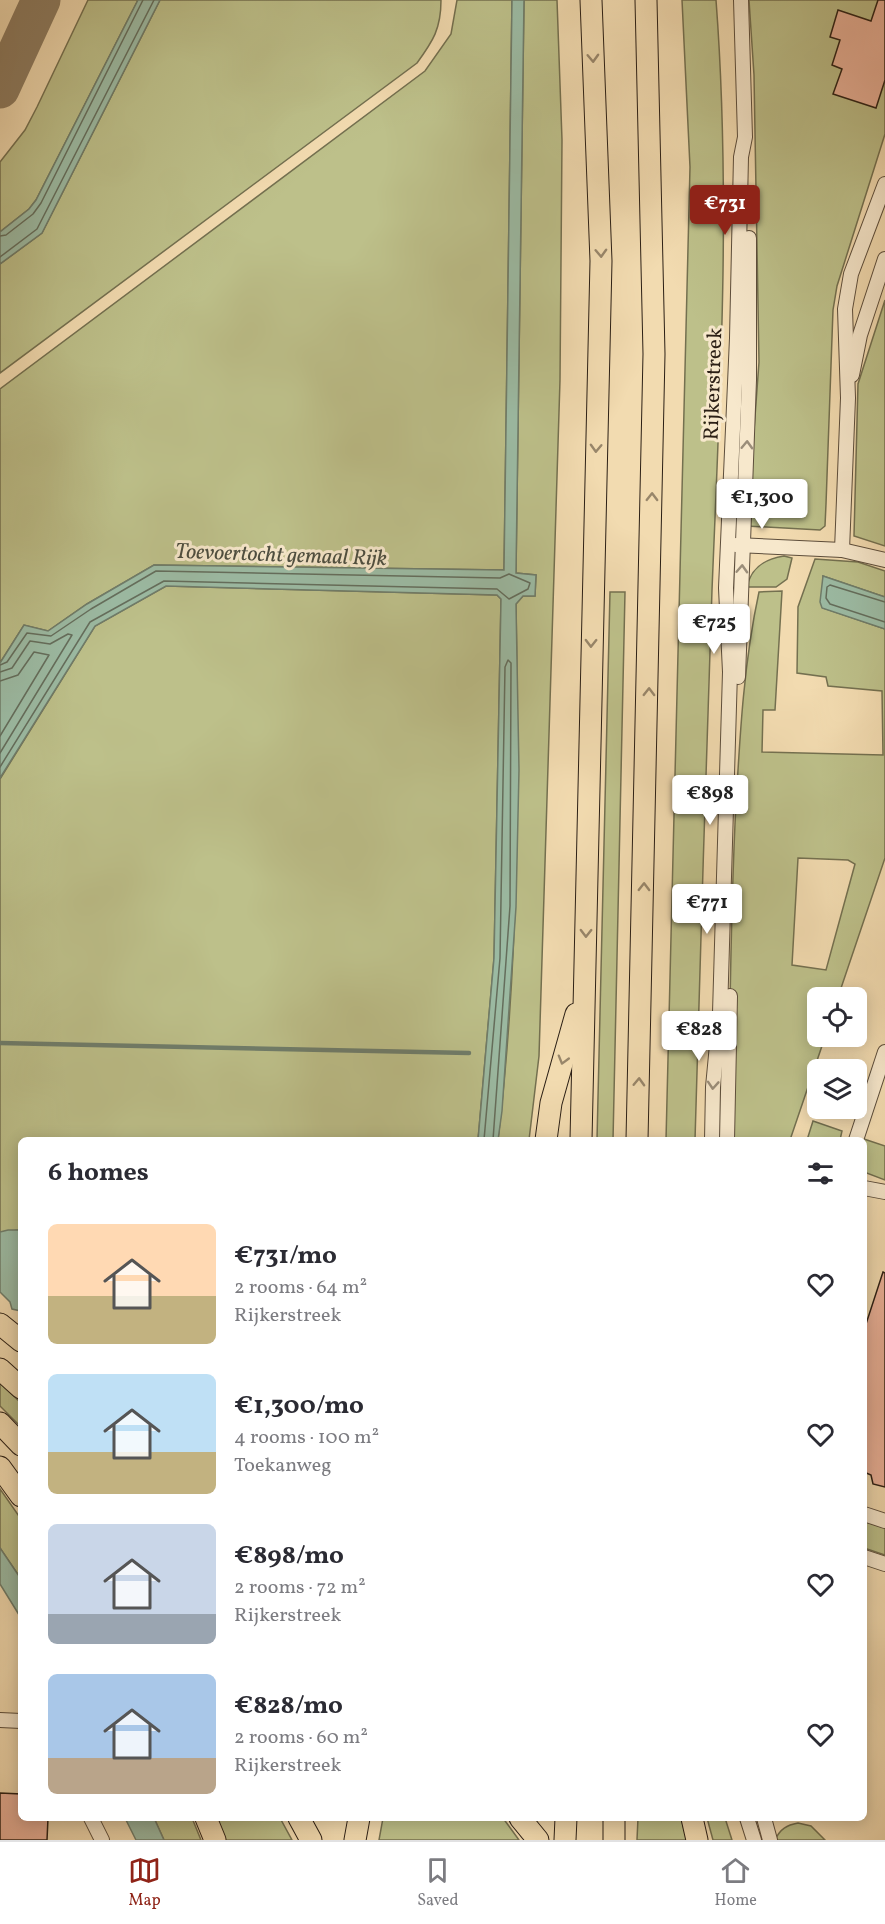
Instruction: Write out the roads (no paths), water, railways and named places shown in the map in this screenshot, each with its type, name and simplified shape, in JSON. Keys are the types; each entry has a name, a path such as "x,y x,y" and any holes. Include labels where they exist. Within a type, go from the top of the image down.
{"highway":[{"path":"581,1137 601,261 591,0"},
{"path":"637,1137 654,354 646,0"},
{"path":"546,1137 551,1103 585,984"},
{"path":"0,1324 18,1339"},
{"path":"0,1369 18,1385"},
{"path":"0,1423 18,1442"},
{"path":"0,1467 18,1492"},
{"path":"207,1821 215,1840"},
{"path":"301,1821 311,1840"},
{"path":"355,1840 358,1821"},
{"path":"522,1821 538,1840"},
{"path":"565,1840 566,1821"},
{"path":"614,1821 614,1840"},
{"path":"693,1821 697,1840"}],"street":[{"name":"Rijkerstreek","path":"712,1137 713,1087 728,886 749,380 749,156 745,137 741,0"},
{"name":"Rijkerstreek","path":"727,1137 730,672 726,588 741,222 741,157 745,137"},
{"path":"842,550 848,398 844,328 848,289 885,184"},
{"path":"848,398 856,349 885,259"},
{"path":"728,545 842,550 885,560"},
{"path":"857,1137 885,1052"},
{"path":"867,1189 885,1192"},
{"path":"867,1515 885,1521"},
{"path":"867,1558 885,1564"},
{"path":"0,1720 18,1721"},
{"path":"92,1821 102,1840"},
{"path":"748,1821 754,1840"},
{"path":"765,1821 770,1840"}],"water":[{"path":"138,0 160,0 42,233 0,264 0,232 29,209 36,200"},
{"path":"512,0 524,0 516,573 536,575 535,596 523,596 516,604 519,770 516,907 502,1111 498,1137 478,1137 494,958 501,599 497,595 166,586 95,626 0,778 0,663 24,625 48,631 87,604 154,565 504,570"},
{"path":"823,576 885,597 885,629 822,608 820,602"},
{"path":"18,1230 18,1310 12,1309 10,1302 0,1292 0,1232"},
{"path":"0,1548 18,1575 18,1613 0,1584"},
{"path":"126,1821 155,1821 164,1840 136,1840"}],"waterway":[{"path":"0,1043 469,1053"}],"water label":[{"name":"Toevoertocht gemaal Rijk","path":"281,556"}]}
